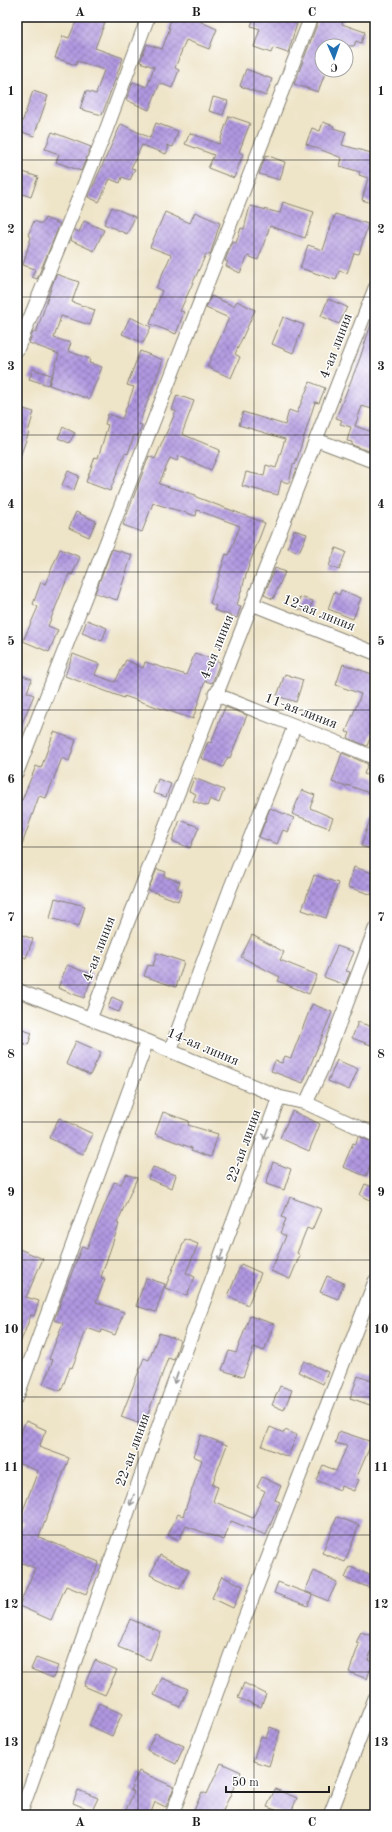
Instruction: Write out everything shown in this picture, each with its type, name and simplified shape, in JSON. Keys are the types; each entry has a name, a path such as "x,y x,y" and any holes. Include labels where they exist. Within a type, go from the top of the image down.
{"street":[{"path":"17,350 104,133 148,17"},
{"path":"17,772 311,17"},
{"name":"4-ая линия","path":"90,1019 215,694 317,440 375,288"},
{"path":"317,440 375,462"},
{"name":"12-ая линия","path":"252,604 375,653"},
{"name":"11-ая линия","path":"215,694 294,726 322,735 375,758"},
{"path":"170,1051 230,889 294,726"},
{"path":"306,1103 323,1066 375,929"},
{"name":"14-ая линия","path":"17,990 170,1051 279,1097 306,1103 375,1135"},
{"path":"17,1397 147,1042"},
{"name":"22-ая линия","path":"20,1815 172,1387 279,1097"},
{"path":"172,1815 233,1649 375,1281"},
{"path":"330,1815 375,1698"}],"building":[{"path":"78,17 107,17 95,48 123,58 102,115 80,109 86,91 96,94 104,70 77,61 76,65 55,58 63,36 69,38"},
{"path":"172,17 195,17 202,19 201,22 217,29 209,49 186,40 175,68 179,70 172,88 160,83 149,110 126,100 133,82 147,87 154,67 140,62 147,44 162,49 170,28 168,28"},
{"path":"254,17 299,17 288,53 273,48 271,53 254,47 260,29 251,26"},
{"path":"320,17 345,17 342,24 365,32 361,43 356,41 354,46 354,38 314,38 314,78 323,78 318,92 294,84"},
{"path":"246,69 272,79 266,96 240,86"},
{"path":"33,91 48,96 34,136 19,131"},
{"path":"213,97 228,101 223,115 209,111"},
{"path":"229,116 250,123 239,152 243,154 234,178 208,168 214,155 185,144 190,133 219,144"},
{"path":"323,122 334,126 333,128 346,132 342,145 375,154 375,204 362,200 368,178 359,175 360,172 340,166 342,158 306,144 312,128 320,131"},
{"path":"156,123 178,131 173,147 166,145 169,147 166,154 142,145 131,168 135,169 130,180 122,177 120,183 110,179 99,202 88,197 121,124 150,138"},
{"path":"52,132 91,147 81,171 56,162 59,154 45,149"},
{"path":"266,155 285,162 280,180 259,174"},
{"path":"17,170 38,177 31,197 17,192"},
{"path":"283,202 314,212 305,238 270,226 258,260 248,256 240,273 226,266 228,262 225,261 232,242 236,243 241,228 244,229 250,206 280,213"},
{"path":"112,207 135,217 127,234 104,224"},
{"path":"165,212 190,223 195,212 220,223 210,255 206,254 180,311 184,312 176,334 150,324 162,291 156,288 171,255 150,247"},
{"path":"335,214 368,224 359,254 354,253 347,273 339,271 336,280 300,268 308,245 323,250"},
{"path":"45,218 60,224 37,279 32,277 35,269 23,265 31,237 28,235 34,221 42,224"},
{"path":"84,221 104,230 94,251 70,240 74,230 79,232"},
{"path":"56,274 79,282 72,302 95,310 90,325 61,316 54,338 71,343 68,351 90,359 89,363 102,367 89,399 49,385 59,354 29,343 33,332 36,333"},
{"path":"211,296 234,306 237,301 255,310 235,354 240,357 231,378 207,367 229,318 206,308"},
{"path":"328,299 347,307 339,324 321,316"},
{"path":"130,317 151,327 143,343 122,334"},
{"path":"283,317 304,325 293,353 272,344"},
{"path":"373,318 375,318 375,410 362,406 355,426 375,433 375,453 352,445 352,442 347,441 351,427 340,424 342,420 336,418 360,358"},
{"path":"140,351 163,360 139,424 142,425 138,436 134,435 128,454 125,453 110,491 86,482 95,457 98,458 108,425 105,424 108,414 122,419 134,387 127,385"},
{"path":"33,369 51,375 48,385 29,379"},
{"path":"310,382 325,388 319,403 315,402 295,465 293,464 289,483 281,481 278,495 242,486 246,472 264,476 266,465 276,468 285,439 239,425 243,412 285,425 289,410 297,413"},
{"path":"177,395 194,401 182,434 220,450 211,470 179,456 177,461 170,458 159,484 196,495 196,497 265,523 249,565 237,605 241,606 237,618 214,610 216,606 210,603 226,554 229,555 240,526 197,510 196,516 153,503 142,532 123,525 149,456 155,459 176,411 172,410"},
{"path":"17,407 34,412 29,432 18,462 17,462"},
{"path":"63,427 75,433 69,443 58,438"},
{"path":"68,471 79,476 74,490 62,485"},
{"path":"76,512 96,521 89,537 69,528"},
{"path":"294,530 307,534 299,552 288,548"},
{"path":"336,548 346,552 339,570 329,566"},
{"path":"60,549 80,557 72,575 69,574 48,626 58,630 49,652 23,641 38,607 33,604 41,582 45,584"},
{"path":"112,549 132,555 117,600 95,593"},
{"path":"275,568 285,572 273,599 264,595"},
{"path":"341,590 361,598 353,619 328,609 334,592 339,595"},
{"path":"300,597 313,601 308,613 296,608"},
{"path":"87,620 107,628 102,641 82,633"},
{"path":"195,653 220,662 212,683 205,681 193,719 124,696 124,698 65,676 73,654 99,664 95,675 115,682 126,660 143,668 145,662 186,675"},
{"path":"343,664 375,675 375,726 367,746 348,738 350,733 346,732 361,694 336,685"},
{"path":"17,674 32,679 27,692 34,695 17,735"},
{"path":"285,674 303,680 296,702 277,696"},
{"path":"225,707 247,715 230,758 228,757 223,767 201,758 208,742 211,743"},
{"path":"54,732 76,740 69,761 62,758 46,798 39,796 19,853 17,853 17,799 22,800 36,766 41,768"},
{"path":"342,753 368,764 364,774 375,778 375,795 347,785 346,787 332,782"},
{"path":"194,778 224,790 219,803 210,799 207,806 193,801 196,794 189,791"},
{"path":"158,779 171,784 166,797 153,793"},
{"path":"302,790 315,795 310,808 333,818 329,828 292,814"},
{"path":"270,808 294,818 288,832 283,830 277,844 259,837"},
{"path":"373,811 375,811 375,850 361,846"},
{"path":"180,820 199,827 190,848 172,841"},
{"path":"354,867 375,874 375,889 373,895 348,887"},
{"path":"157,869 166,872 164,876 180,882 177,889 182,891 178,901 148,890"},
{"path":"314,875 338,883 326,918 302,910"},
{"path":"55,898 85,906 79,926 50,918"},
{"path":"17,933 33,939 26,958 17,954"},
{"path":"252,935 284,952 280,960 317,975 309,994 278,981 280,977 241,957"},
{"path":"337,946 354,952 346,971 350,972 345,985 324,977"},
{"path":"157,953 184,962 176,987 144,976 148,965 153,966"},
{"path":"67,965 93,975 84,998 58,988"},
{"path":"112,997 123,1002 119,1012 108,1008"},
{"path":"312,1004 332,1012 303,1083 271,1071 275,1061 282,1063 285,1056 291,1058"},
{"path":"358,1022 375,1028 375,1034 371,1045 352,1038"},
{"path":"17,1028 32,1033 28,1045 17,1041"},
{"path":"76,1041 101,1052 90,1075 66,1064"},
{"path":"337,1060 358,1069 349,1090 328,1081"},
{"path":"292,1111 320,1124 309,1151 280,1138"},
{"path":"163,1112 189,1121 188,1125 218,1134 211,1157 155,1134"},
{"path":"59,1118 93,1134 83,1154 49,1138"},
{"path":"358,1136 375,1143 375,1154 366,1176 343,1167 353,1143 356,1144"},
{"path":"273,1162 291,1169 284,1190 266,1184"},
{"path":"153,1167 176,1175 172,1188 148,1179"},
{"path":"126,1174 137,1178 117,1223 119,1224 101,1277 105,1279 96,1302 124,1312 115,1335 102,1330 101,1333 87,1328 72,1368 70,1367 61,1391 43,1384 53,1360 49,1359 63,1323 54,1320 82,1246 87,1248 114,1182 121,1184"},
{"path":"365,1184 375,1188 375,1202 360,1195"},
{"path":"290,1197 321,1209 312,1230 307,1228 297,1253 300,1255 290,1279 271,1271 286,1236 280,1233 286,1219 282,1217"},
{"path":"185,1239 198,1244 186,1273 195,1277 187,1295 165,1288"},
{"path":"17,1248 43,1259 26,1297 39,1301 34,1316 31,1315 18,1349 17,1294 22,1280 17,1277"},
{"path":"241,1264 261,1273 248,1305 228,1296"},
{"path":"327,1276 344,1283 338,1299 320,1292"},
{"path":"146,1278 165,1284 156,1312 136,1306"},
{"path":"250,1316 274,1324 264,1351 254,1347 243,1377 222,1370 229,1351 236,1353"},
{"path":"159,1333 180,1340 174,1360 168,1358 144,1425 121,1417 144,1358 149,1360"},
{"path":"304,1361 328,1372 323,1384 298,1372"},
{"path":"358,1376 375,1382 375,1400 373,1406 350,1398"},
{"path":"280,1386 292,1390 284,1410 272,1405"},
{"path":"26,1421 46,1430 39,1447 69,1458 39,1537 99,1562 86,1594 66,1586 51,1620 19,1606 35,1568 17,1561 17,1537 23,1522 19,1521 38,1471 17,1463 17,1441"},
{"path":"270,1427 284,1433 285,1430 297,1435 288,1457 262,1446"},
{"path":"339,1431 372,1442 356,1479 359,1480 354,1491 341,1486 340,1490 316,1480 323,1465 336,1471 347,1446 335,1443"},
{"path":"201,1435 227,1445 212,1485 218,1487 213,1501 253,1518 265,1491 257,1487 262,1477 281,1486 275,1500 280,1502 266,1535 231,1521 224,1540 186,1526 179,1540 168,1535 178,1514 183,1516 202,1460 193,1456"},
{"path":"337,1517 359,1525 345,1562 322,1553"},
{"path":"160,1555 189,1570 180,1589 150,1575"},
{"path":"350,1567 375,1577 375,1590 345,1578"},
{"path":"314,1571 337,1582 328,1601 305,1591"},
{"path":"222,1576 243,1586 233,1608 212,1598"},
{"path":"278,1582 312,1595 308,1606 274,1593"},
{"path":"130,1619 161,1632 150,1660 118,1647"},
{"path":"361,1632 375,1637 375,1643 368,1660 373,1662 367,1679 349,1672 359,1644 356,1643"},
{"path":"36,1658 58,1666 53,1678 31,1669"},
{"path":"95,1660 117,1670 105,1695 84,1686"},
{"path":"162,1678 188,1689 180,1707 154,1695"},
{"path":"244,1683 266,1694 261,1707 238,1698"},
{"path":"99,1703 122,1714 112,1736 89,1725"},
{"path":"270,1727 280,1731 269,1766 253,1761 261,1736 266,1738"},
{"path":"155,1733 184,1746 176,1764 147,1750"},
{"path":"221,1763 241,1772 221,1815 192,1815 202,1792 207,1794"},
{"path":"139,1771 174,1787 166,1807 155,1802 150,1815 133,1815 125,1812 134,1792 130,1790"},
{"path":"275,1789 297,1798 290,1815 267,1807"},
{"path":"78,1790 98,1798 92,1811 73,1803"}]}
